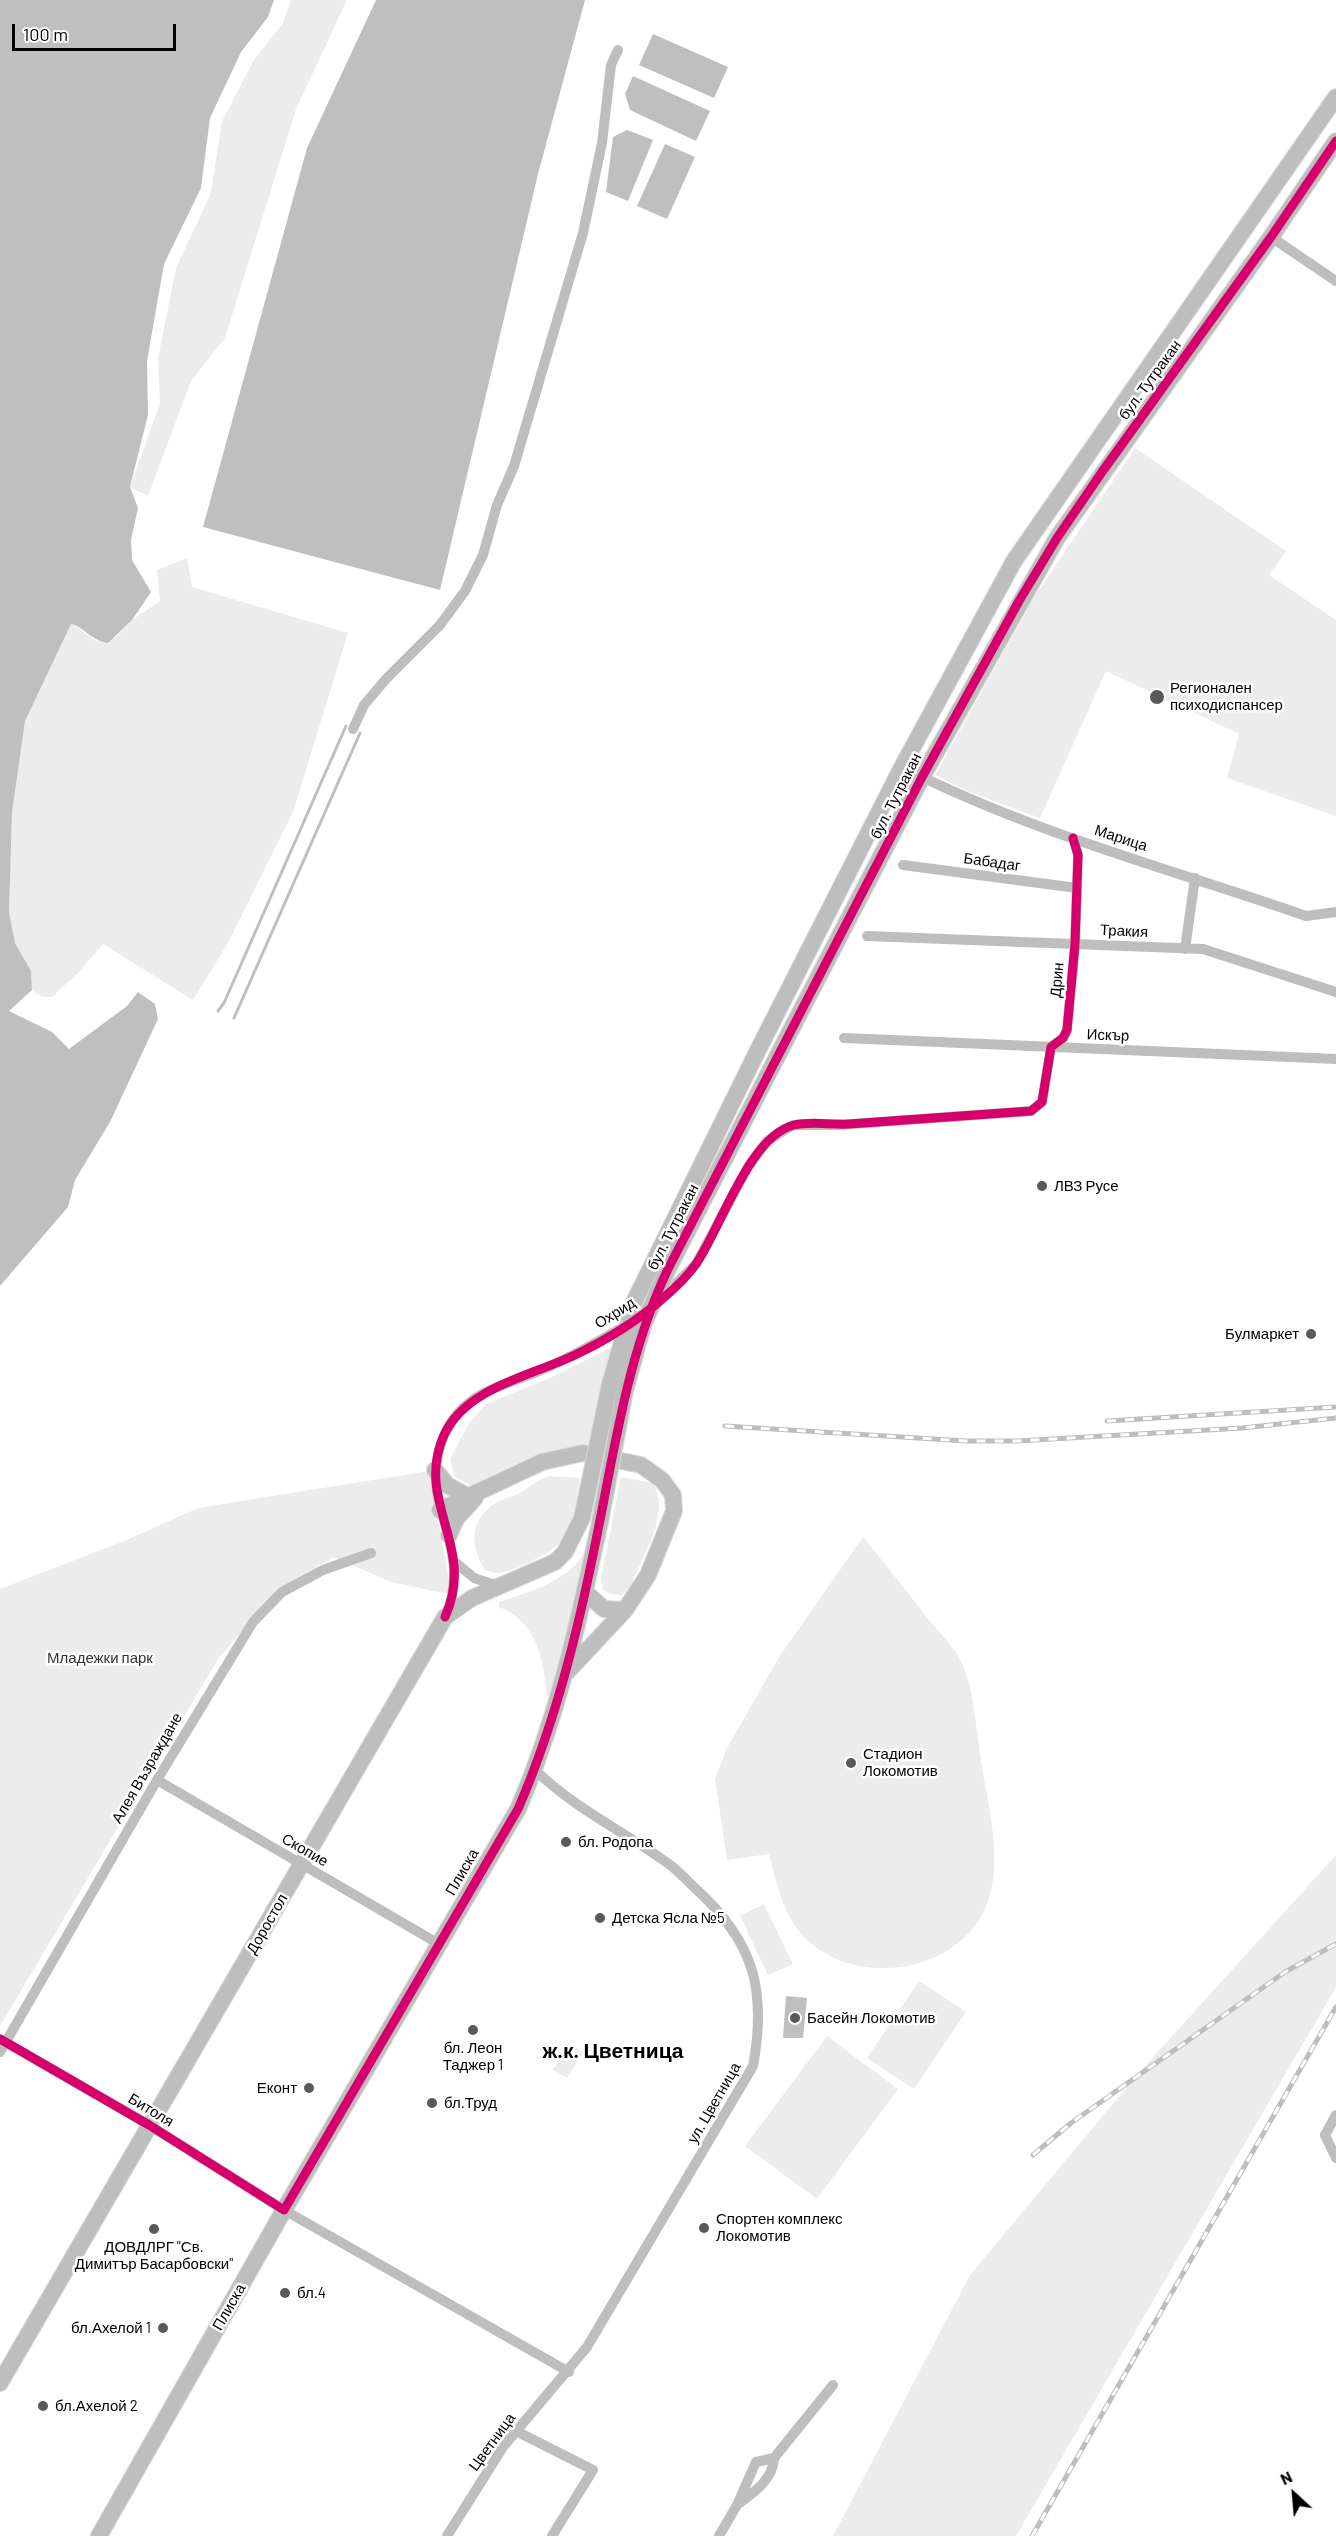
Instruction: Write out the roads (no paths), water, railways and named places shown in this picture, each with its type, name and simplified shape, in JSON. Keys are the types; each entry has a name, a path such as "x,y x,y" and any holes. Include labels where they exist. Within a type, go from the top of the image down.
{"main road":[{"name":"бул. Тутракан","path":"582,1518 608,1394 633,1304 758,1050 902,767 1014,561 1336,97"},
{"name":"бул. Тутракан","path":"600,1522 625,1391 644,1323 668,1269 922,777 1057,538 1283,220 1336,141"},
{"path":"1261,205 1283,220"},
{"path":"1250,222 1271,237"},
{"path":"440,1510 543,1462 583,1453 621,1460 652,1471 673,1496 674,1511 648,1575 625,1611 566,1673"},
{"path":"435,1470 447,1485 475,1494"},
{"path":"448,1535 475,1494"},
{"name":"Доростол","path":"0,2383 445,1617 472,1598 555,1562 565,1552 582,1518"},
{"name":"Плиска","path":"99,2536 284,2210 518,1809 535,1770 566,1673 600,1522"},
{"path":"585,1592 604,1609 625,1611"}],"street":[{"path":"353,729 364,705 440,625 465,591 483,555 497,505 514,466 583,233 602,143 611,65 618,50"},
{"path":"1271,237 1336,281"},
{"name":"Марица","path":"902,767 1073,838 1306,916 1336,912"},
{"name":"Дрин","path":"1031,1111 1042,1101 1051,1047 1063,1038 1067,1030 1075,944 1077,888 1078,855 1073,838"},
{"name":"Бабадаг","path":"903,865 1077,888"},
{"path":"1185,949 1195,878"},
{"name":"Тракия","path":"867,936 1203,949 1336,992"},
{"name":"Искър","path":"844,1038 1336,1059"},
{"name":"Охрид","path":"445,1617 454,1590 455,1562 440,1510 435,1470 437,1452 454,1416 470,1401 486,1392 579,1353 637,1319 662,1300 696,1264 748,1167 767,1141 794,1125 838,1125 1031,1111"},
{"name":"Алея Възраждане","path":"2,2044 253,1622 282,1592 323,1570 370,1553"},
{"path":"455,1562 474,1578 492,1586 501,1586"},
{"name":"ул. Цветница","path":"535,1770 562,1796 667,1862 723,1914 749,1957 756,1980 760,2017 753,2066 593,2337 569,2372"},
{"name":"Скопие","path":"157,1780 300,1866 439,1944"},
{"name":"Битоля","path":"2,2044 149,2125 284,2210 569,2372"},
{"path":"1334,2155 1325,2135 1336,2115"},
{"name":"Цветница","path":"447,2536 503,2447 569,2372"},
{"path":"737,2505 761,2486 774,2469 774,2458 832,2385"},
{"path":"516,2431 593,2470 552,2536"},
{"path":"719,2536 737,2505 756,2462 774,2458"}],"waterway":[{"path":"218,1011 224,1003 346,726"},
{"path":"234,1018 360,733"}],"railway":[{"path":"1107,1421 1336,1407"},
{"path":"725,1426 966,1441 1017,1441 1242,1428 1336,1418"},
{"path":"1033,2155 1071,2123 1285,1972 1336,1944"},
{"path":"1032,2536 1336,2007"}],"place":[{"name":"Регионален психодиспансер","path":"1157,697"},
{"name":"ЛВЗ Русе","path":"1042,1186"},
{"name":"Булмаркет","path":"1311,1334"},
{"name":"Стадион Локомотив","path":"851,1763"},
{"name":"бл. Родопа","path":"566,1842"},
{"name":"Детска Ясла №5","path":"600,1918"},
{"name":"Басейн Локомотив","path":"795,2018"},
{"name":"бл. Леон Таджер 1","path":"473,2030"},
{"name":"Еконт","path":"309,2088"},
{"name":"бл.Труд","path":"432,2103"},
{"name":"Спортен комплекс Локомотив","path":"704,2228"},
{"name":"ДОВДЛРГ \"Св. Димитър Басарбовски\"","path":"154,2229"},
{"name":"бл.4","path":"285,2293"},
{"name":"бл.Ахелой 1","path":"163,2328"},
{"name":"бл.Ахелой 2","path":"43,2406"}],"district":[{"name":"ж.к. Цветница","path":"613,2051"}],"park label":[{"name":"Младежки парк","path":"100,1658"}]}
